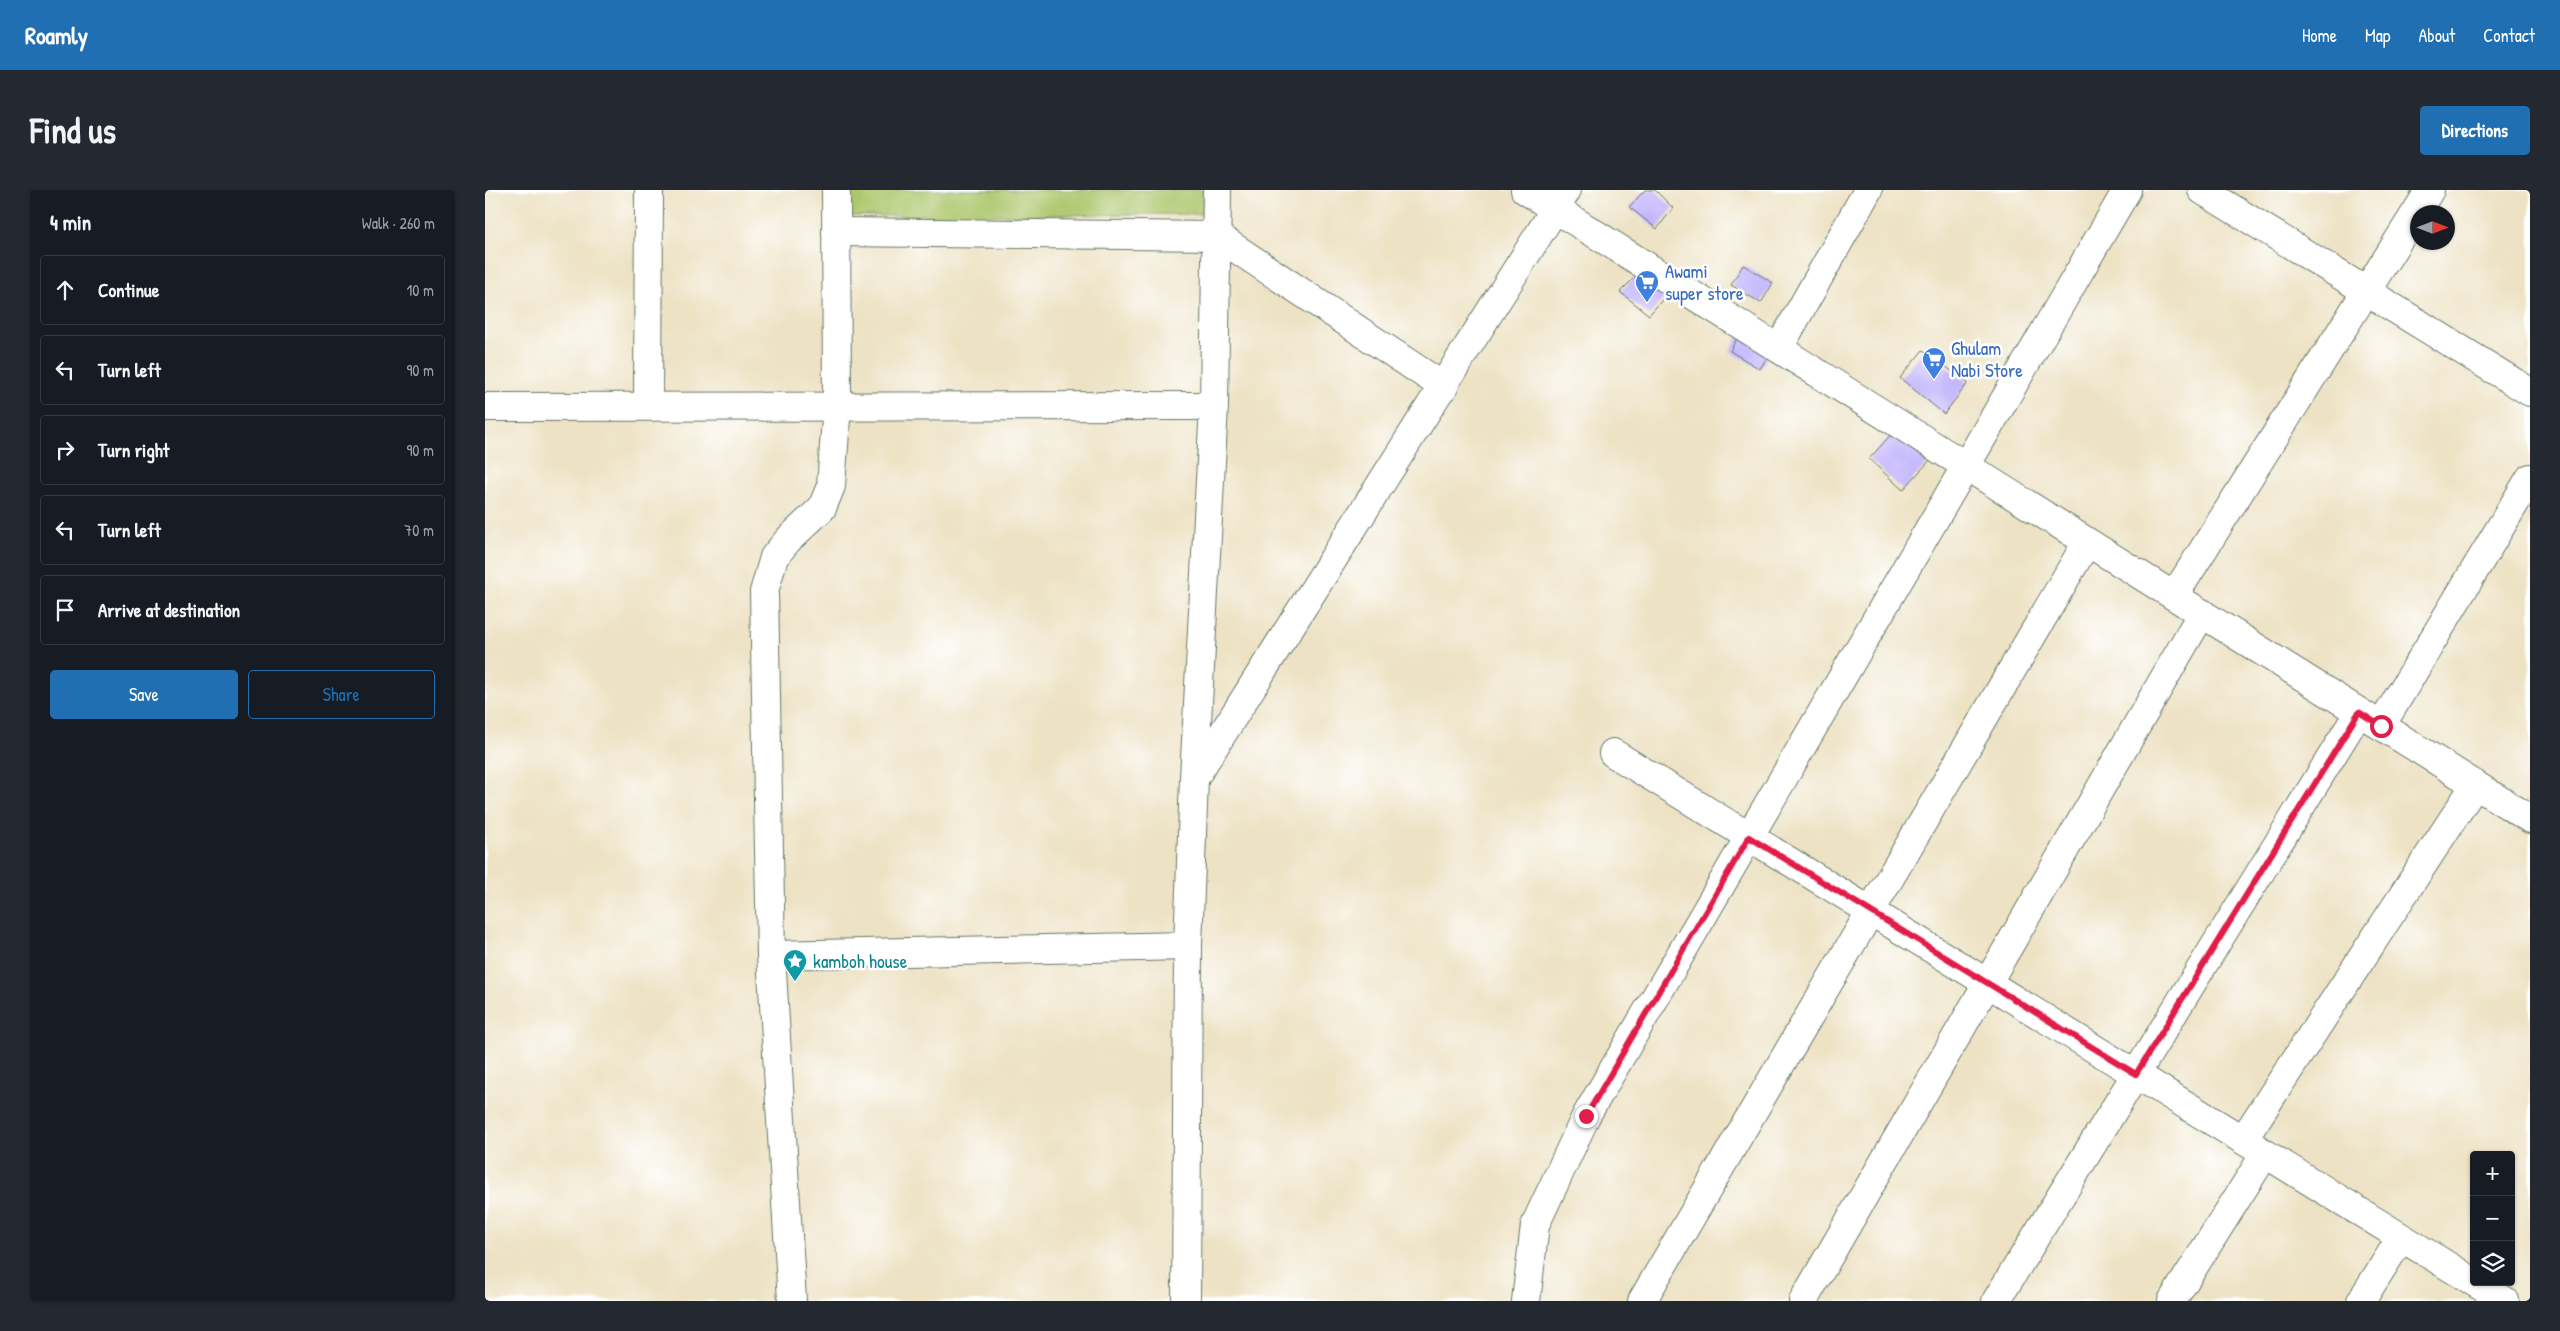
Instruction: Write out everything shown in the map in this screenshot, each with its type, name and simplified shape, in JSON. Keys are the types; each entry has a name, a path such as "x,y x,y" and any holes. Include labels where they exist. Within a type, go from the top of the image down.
{"street":[{"path":"648,406 649,190"},
{"path":"792,1301 771,955 764,592 774,557 788,540 822,508 831,486 837,406 836,190"},
{"path":"1186,1301 1188,946 1194,778 1214,406 1217,190"},
{"path":"1525,190 1562,199 1779,348 2530,820"},
{"path":"1779,348 1868,190"},
{"path":"1526,1301 1535,1225 1586,1116 2127,190"},
{"path":"2202,190 2530,392"},
{"path":"2174,596 2430,190"},
{"path":"1194,778 1562,199"},
{"path":"836,232 1217,236 1444,387"},
{"path":"485,407 1214,406"},
{"path":"1996,1301 2136,1074 2530,478"},
{"path":"1642,1301 2087,542"},
{"path":"1803,1301 2202,613"},
{"path":"1613,753 2470,1280"},
{"path":"2172,1301 2254,1147 2475,785"},
{"path":"771,955 1188,946"},
{"path":"2361,1301 2401,1238"},
{"path":"2481,1286 2505,1301"}],"green space":[{"path":"851,190 1203,190 1203,214 851,216"}],"building":[{"path":"1645,190 1655,190 1673,208 1657,229 1629,207"},
{"path":"1743,265 1773,283 1761,303 1731,285"},
{"name":"Awami super store","path":"1642,270 1670,291 1649,315 1620,292"},
{"path":"1741,331 1772,349 1760,369 1730,351"},
{"name":"Ghulam Nabi Store","path":"1923,350 1968,383 1944,414 1900,378"},
{"path":"1896,429 1930,460 1903,490 1869,459"}],"place":[{"name":"Awami super store","path":"1647,303"},
{"name":"Ghulam Nabi Store","path":"1934,380"},
{"name":"kamboh house","path":"795,982"}],"route":[{"path":"1586,1116 1749,837 2136,1074 2359,712 2381,726"}]}
